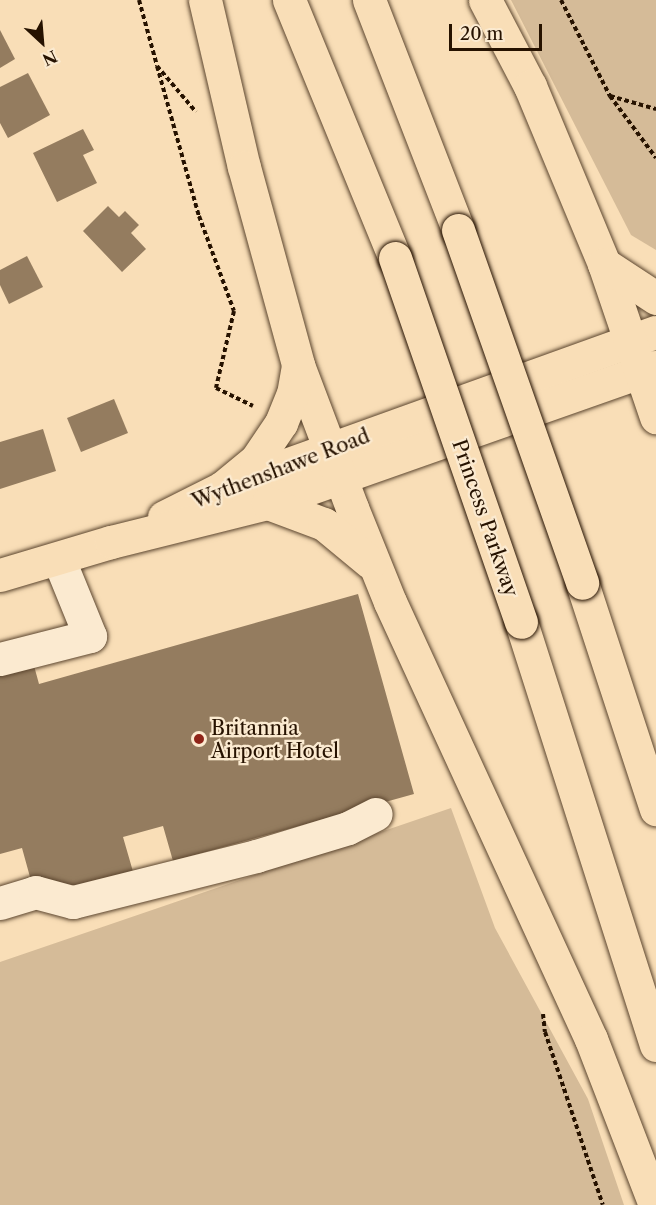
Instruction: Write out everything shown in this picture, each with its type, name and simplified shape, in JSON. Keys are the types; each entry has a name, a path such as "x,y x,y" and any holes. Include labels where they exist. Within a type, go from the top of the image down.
{"main road":[{"path":"204,0 244,167 298,365 377,570 591,1039 655,1205"},
{"name":"Princess Parkway","path":"289,0 395,258 521,622 656,1045"},
{"path":"369,0 458,230 582,583 656,809"},
{"path":"485,0 530,86 604,264 646,353 656,417"},
{"path":"604,264 656,298"},
{"name":"Wythenshawe Road","path":"111,542 222,488 337,462 646,353"},
{"path":"222,488 256,460 281,423 293,394 298,365"},
{"name":"Wythenshawe Road","path":"111,542 268,503 337,462"},
{"path":"268,503 324,524 355,547 377,570"},
{"path":"0,575 59,560 111,542"}],"lane":[{"path":"0,659 90,636 59,560"},
{"path":"0,903 35,892 73,902 256,856 348,828 376,814"}],"path":[{"path":"139,0 200,216 234,311 216,388 256,408"},
{"path":"561,0 610,96 656,158"},
{"path":"157,66 201,117"},
{"path":"610,96 656,109"},
{"path":"542,1009 545,1032 603,1205"}],"shaded area":[{"path":"511,0 656,0 656,250 631,235"},
{"path":"451,808 495,928 588,1099 624,1205 0,1205 0,962"}],"building":[{"path":"0,30 15,59 0,68"},
{"path":"28,73 50,115 8,138 0,123 0,87"},
{"path":"83,129 94,150 83,155 97,183 57,202 33,153"},
{"path":"108,206 119,217 125,211 139,225 131,233 146,249 122,272 83,231"},
{"path":"27,256 43,287 9,304 0,285 0,270"},
{"path":"114,399 128,433 81,452 67,418"},
{"path":"43,429 56,471 0,489 0,442"},
{"name":"Britannia Airport Hotel","path":"358,594 414,794 173,861 163,826 123,837 134,875 69,894 30,877 22,848 0,854 0,671 33,662 39,684"}],"place":[{"name":"Britannia Airport Hotel","path":"199,739"}]}
